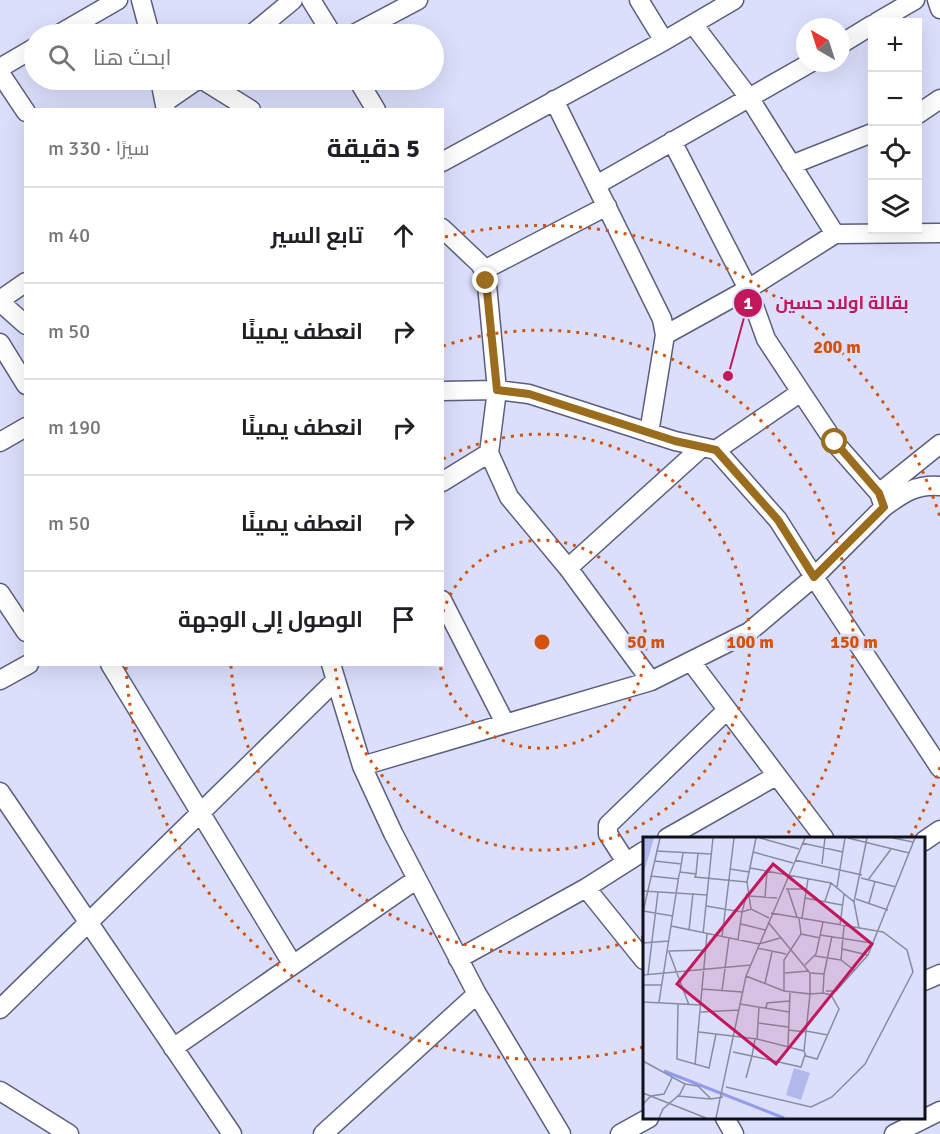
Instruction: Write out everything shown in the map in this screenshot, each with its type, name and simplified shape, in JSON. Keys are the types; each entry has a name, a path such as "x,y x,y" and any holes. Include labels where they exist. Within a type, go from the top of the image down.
{"street":[{"path":"76,24 118,0"},
{"path":"141,0 147,24"},
{"path":"264,24 293,0"},
{"path":"311,0 326,24"},
{"path":"373,24 418,0"},
{"path":"639,0 664,41"},
{"path":"444,161 664,41 734,0"},
{"path":"885,18 915,0"},
{"path":"937,0 940,9"},
{"path":"693,24 750,99 835,234"},
{"path":"850,39 868,29"},
{"path":"24,54 0,70 24,109"},
{"path":"598,184 796,71"},
{"path":"162,90 165,106 185,90"},
{"path":"219,90 248,108"},
{"path":"364,90 375,108"},
{"path":"922,111 940,99"},
{"path":"554,100 598,184 662,319 665,335 649,433"},
{"path":"791,165 868,135"},
{"path":"672,141 748,289 766,339 835,442 881,500"},
{"path":"484,270 607,206"},
{"path":"444,230 484,270 497,390 489,453 509,497 568,568 651,681"},
{"path":"665,335 748,289 835,234 940,233"},
{"path":"24,283 0,301 24,323"},
{"path":"0,343 24,382"},
{"path":"444,391 497,390 529,394 649,433 709,449 778,520 940,768"},
{"path":"568,568 709,449 801,392"},
{"path":"0,442 24,428"},
{"path":"362,766 651,681 692,663 749,632 770,617 814,577 881,500 940,444"},
{"path":"444,481 489,453"},
{"path":"881,500 925,484 940,486"},
{"path":"0,593 24,629"},
{"path":"444,604 505,723"},
{"path":"692,663 823,837"},
{"path":"0,680 25,666"},
{"path":"111,666 293,965"},
{"path":"0,1008 201,813 334,672"},
{"path":"334,672 362,766 417,879 477,994 561,1134"},
{"path":"626,862 609,834 608,825 727,710"},
{"path":"669,837 776,776"},
{"path":"3,805 232,1134"},
{"path":"925,840 940,830"},
{"path":"458,959 586,888 643,852"},
{"path":"173,1048 417,879"},
{"path":"586,888 643,958"},
{"path":"322,1134 477,994"},
{"path":"0,1091 69,1134"},
{"path":"925,1118 940,1111"},
{"path":"620,1134 647,1119"},
{"path":"726,1119 734,1134"},
{"path":"894,1134 924,1119"}],"place":[{"name":"بقالة اولاد حسين","path":"728,376"}],"route":[{"path":"486,281 497,390 529,394 675,441 716,450 778,520 814,577 884,507 879,493 835,442"}]}
